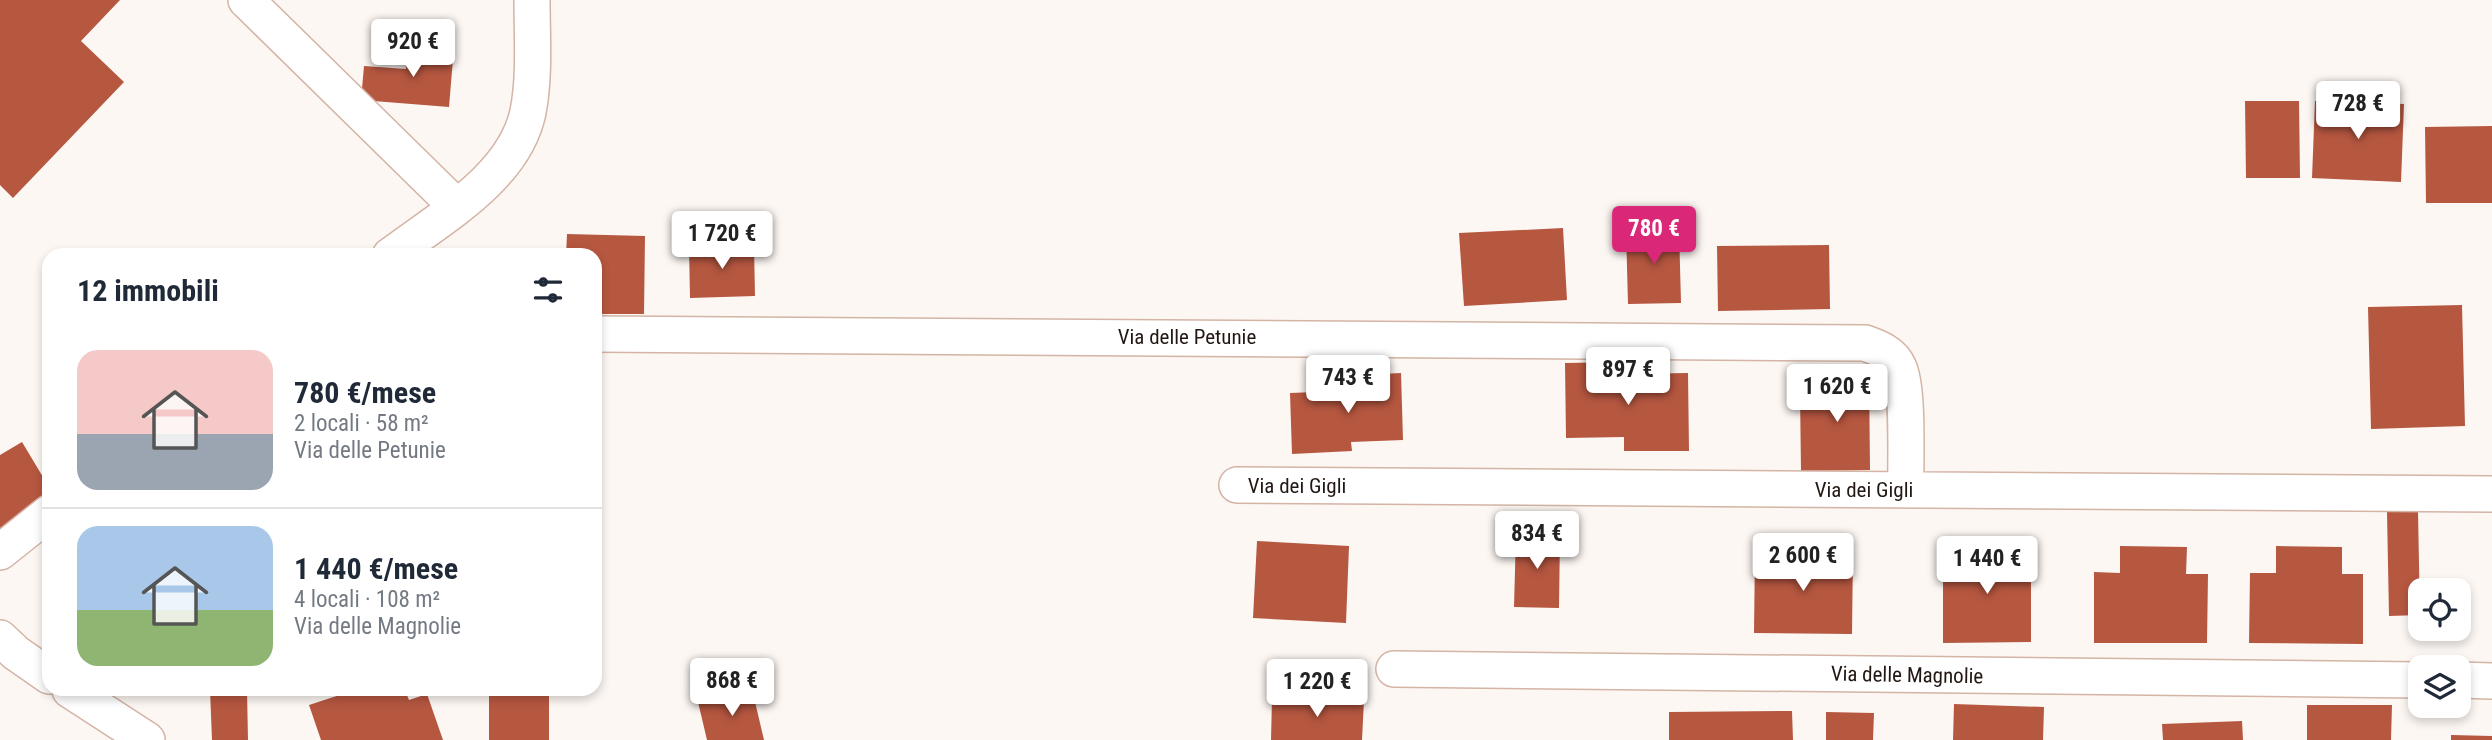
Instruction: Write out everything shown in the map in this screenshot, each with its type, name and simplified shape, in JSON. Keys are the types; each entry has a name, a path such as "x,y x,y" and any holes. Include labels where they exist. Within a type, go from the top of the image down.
{"street":[{"path":"246,0 456,206"},
{"path":"401,248 495,173 510,154 522,131 531,95 532,0"},
{"name":"Via delle Petunie","path":"602,334 1865,343 1880,348 1891,356 1899,368 1903,393 1906,490"},
{"name":"Via dei Gigli","path":"1237,485 2492,494"},
{"path":"0,552 42,519"},
{"path":"0,638 42,671"},
{"name":"Via delle Magnolie","path":"1394,669 2408,680"},
{"path":"2471,680 2492,681"},
{"path":"80,696 147,740"}],"building":[{"path":"0,0 120,0 81,41 124,82 13,198 0,185"},
{"path":"408,44 454,47 449,107 361,100 364,66 406,69"},
{"path":"2245,101 2299,101 2300,178 2246,178"},
{"path":"2315,101 2404,104 2401,182 2312,178"},
{"path":"2492,126 2492,203 2426,203 2425,127"},
{"path":"1563,228 1567,300 1464,306 1459,233"},
{"path":"1679,229 1681,303 1628,304 1626,230"},
{"path":"567,234 645,236 644,314 602,314 602,248 566,248"},
{"path":"754,245 755,296 690,298 689,247"},
{"path":"1829,245 1830,309 1718,311 1717,246"},
{"path":"2462,305 2465,426 2371,429 2368,307"},
{"path":"1624,362 1624,374 1688,373 1689,451 1624,451 1624,437 1566,438 1565,363"},
{"path":"1823,371 1869,371 1870,470 1801,471 1800,394 1823,394"},
{"path":"1401,373 1403,440 1351,442 1352,451 1292,454 1290,393 1342,391 1341,376"},
{"path":"22,442 42,475 42,503 0,529 0,455"},
{"path":"2387,512 2418,512 2419,578 2408,578 2408,615 2389,616"},
{"path":"1516,533 1560,534 1559,608 1514,607"},
{"path":"1257,541 1349,546 1346,623 1253,618"},
{"path":"2120,546 2187,547 2186,574 2208,574 2207,643 2094,643 2094,572 2120,573"},
{"path":"2276,546 2342,547 2342,574 2363,574 2363,644 2249,643 2250,573 2276,573"},
{"path":"1943,549 2031,550 2031,642 1943,643"},
{"path":"1755,551 1853,552 1852,634 1754,633"},
{"path":"752,689 764,740 707,740 698,702"},
{"path":"210,696 247,696 248,740 212,740"},
{"path":"337,696 407,696 409,700 428,696 443,740 321,740 309,705"},
{"path":"489,696 549,696 549,740 489,740"},
{"path":"1272,698 1364,700 1362,740 1271,740"},
{"path":"1954,704 2044,707 2043,740 1953,740"},
{"path":"2307,705 2392,705 2391,740 2307,740"},
{"path":"1792,711 1793,740 1669,740 1669,712"},
{"path":"1826,712 1874,713 1873,740 1826,740"},
{"path":"2242,721 2243,740 2163,740 2162,724"},
{"path":"2451,735 2492,736 2492,740 2451,740"}]}
